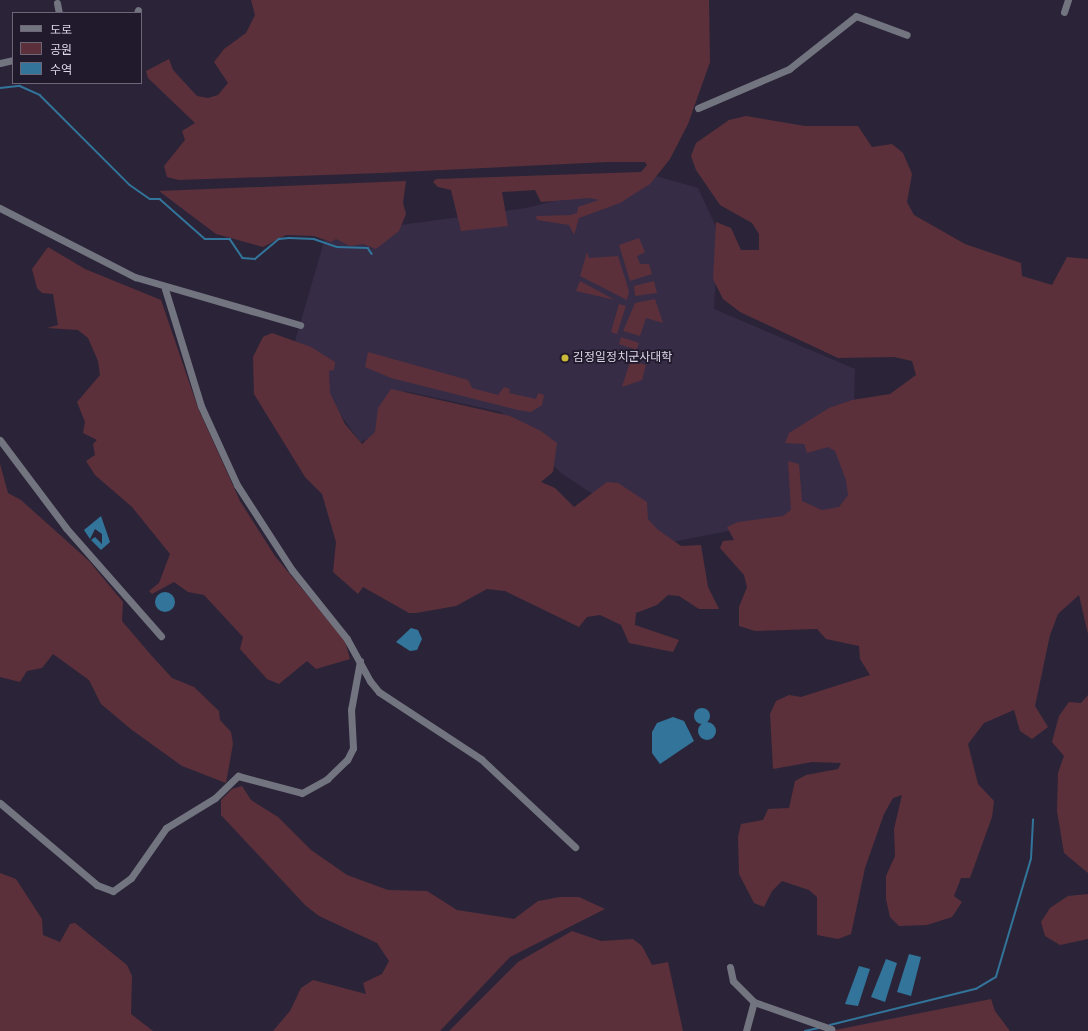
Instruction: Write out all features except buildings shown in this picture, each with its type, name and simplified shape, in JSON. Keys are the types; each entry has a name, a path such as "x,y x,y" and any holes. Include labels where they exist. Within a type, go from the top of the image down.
{"street":[{"path":"1064,12 1068,0"},
{"path":"57,3 59,12"},
{"path":"698,108 789,69 856,16 907,35"},
{"path":"0,63 12,60"},
{"path":"0,208 77,250 165,289 300,325"},
{"path":"165,289 200,406 237,485 292,570 347,639 379,692 475,755 575,847"},
{"path":"0,440 66,528 161,636"},
{"path":"0,803 84,875 104,890 113,891 131,878 166,828 210,801 238,776 302,793 327,779 347,760 353,748 351,710 355,672 360,661"},
{"path":"730,967 733,981 754,1002 830,1029"},
{"path":"746,1031 754,1002"}],"shaded area":[{"name":"김정일정치군사대학","path":"656,176 698,188 718,231 714,309 855,369 851,507 667,543 561,473 501,412 405,391 375,436 360,442 293,348 326,235 526,208"}],"green space":[{"path":"251,0 709,0 710,62 688,124 670,159 650,184 620,203 579,218 574,235 569,225 537,220 536,216 571,215 577,213 578,207 599,200 590,198 541,202 535,190 502,192 508,226 461,231 451,190 438,187 433,182 436,179 641,172 647,165 645,162 608,162 381,173 179,180 167,177 164,166 185,140 182,131 195,123 148,78 146,71 169,59 173,70 197,96 208,98 218,95 228,83 214,62 224,49 246,33 255,15"},
{"path":"746,116 805,126 858,126 872,147 892,144 903,153 912,174 907,202 914,215 965,244 1021,263 1022,276 1052,285 1067,257 1088,259 1088,634 1079,595 1058,614 1050,635 1035,706 1048,727 1032,739 1020,731 1014,710 984,723 968,744 978,784 994,801 992,817 970,878 961,878 954,896 962,902 952,917 927,925 899,926 890,917 886,899 886,876 895,856 894,829 902,795 893,798 884,814 865,868 851,934 838,939 817,935 817,897 809,890 782,881 772,891 764,907 754,903 739,874 738,837 741,824 763,820 768,809 789,808 795,781 806,775 838,769 841,763 812,762 773,769 770,714 776,701 789,695 801,697 870,675 860,659 859,646 826,639 817,629 755,631 739,626 739,607 747,587 744,575 720,548 723,541 734,540 727,527 738,522 783,516 791,510 788,461 799,464 802,501 822,510 839,507 848,495 846,480 835,451 828,447 807,453 804,444 785,443 789,433 829,408 852,400 890,394 916,375 912,361 894,357 838,358 740,312 723,299 713,279 716,222 731,228 741,250 759,250 759,234 752,223 720,205 696,170 691,156 696,143 729,120"},
{"path":"406,181 403,203 406,214 399,231 376,249 363,244 350,246 336,239 331,242 314,236 286,235 263,247 216,234 159,191"},
{"path":"639,238 645,252 637,256 640,264 649,264 652,274 630,281 619,245"},
{"path":"48,247 85,269 161,300 198,408 240,501 275,556 345,641 350,659 316,669 307,661 279,684 267,679 240,649 243,637 204,595 188,592 174,582 152,594 149,591 159,583 170,554 132,507 95,475 86,461 95,455 93,444 97,440 83,433 85,422 77,402 100,375 98,361 88,338 78,330 47,328 58,325 53,294 42,293 37,288 32,269"},
{"path":"587,252 589,258 618,256 629,291 627,300 580,276"},
{"path":"580,281 615,300 576,291"},
{"path":"654,281 657,293 635,296 634,286"},
{"path":"655,299 663,323 646,318 640,336 623,331 635,303"},
{"path":"619,304 626,306 617,334 611,332"},
{"path":"272,333 311,347 335,362 334,370 329,371 330,393 345,424 362,444 375,432 378,408 391,389 510,416 541,431 557,443 553,472 541,482 555,488 574,507 607,482 618,483 647,502 648,519 657,529 681,546 701,545 708,587 719,609 699,609 679,596 668,595 657,605 636,613 635,625 679,640 673,652 629,643 621,625 600,615 587,617 579,627 505,591 487,589 456,606 416,613 409,613 363,587 358,594 333,572 336,542 322,494 305,477 254,394 253,357 263,337"},
{"path":"621,337 639,343 633,361 646,365 642,380 622,387 634,349 619,344"},
{"path":"368,352 468,380 472,388 498,395 504,387 510,389 509,393 536,399 538,393 544,395 542,405 531,412 518,410 391,378 365,367"},
{"path":"0,464 8,493 21,500 89,561 123,602 122,621 151,655 172,678 194,687 219,711 220,720 231,732 233,744 226,783 182,766 132,730 101,704 89,680 53,654 42,668 27,671 20,682 0,677"},
{"path":"1088,695 1088,873 1064,853 1057,811 1058,773 1064,756 1052,742 1059,716 1069,702 1081,703"},
{"path":"242,786 251,800 278,817 311,850 347,875 388,890 427,891 457,910 514,919 538,901 560,897 579,897 605,909 510,957 440,1031 273,1031 290,1011 301,988 313,980 366,994 363,983 382,974 389,961 377,943 319,916 305,905 221,815 221,800 232,789"},
{"path":"0,873 16,879 42,919 43,935 60,942 70,924 75,923 127,965 132,976 131,1014 153,1031 0,1031"},
{"path":"1088,894 1088,939 1060,945 1045,936 1041,922 1050,908 1068,896"},
{"path":"572,931 601,941 633,939 642,946 652,965 668,962 683,1031 449,1031 518,962"},
{"path":"991,999 995,1011 1010,1031 830,1031"}],"water":[{"path":"101,516 110,542 101,550 91,540 95,537 102,544 102,534 95,529 90,539 84,530"},
{"path":"165,592 172,595 175,602 172,609 165,612 158,609 155,602 158,595"},
{"path":"411,628 418,630 422,639 417,650 410,651 396,642"},
{"path":"699,708 705,708 710,713 708,722 705,724 699,724 694,719 694,713"},
{"path":"673,717 684,721 694,741 660,764 652,753 652,732 657,723"},
{"path":"707,722 713,725 716,731 713,737 707,740 701,737 698,731 701,725"},
{"path":"909,954 921,957 911,996 897,992"},
{"path":"886,959 897,963 885,1002 871,997"},
{"path":"859,966 870,969 858,1006 845,1004"}],"waterway":[{"path":"0,88 20,86 40,95 130,185 150,199 160,199 205,239 230,239 243,258 255,259 279,239 289,238 314,239 337,247 368,248 372,254"},
{"path":"830,1025 976,989 996,977 1031,859 1033,820"},
{"path":"805,1031 819,1028"}],"place":[{"name":"김정일정치군사대학","path":"565,358"}]}
